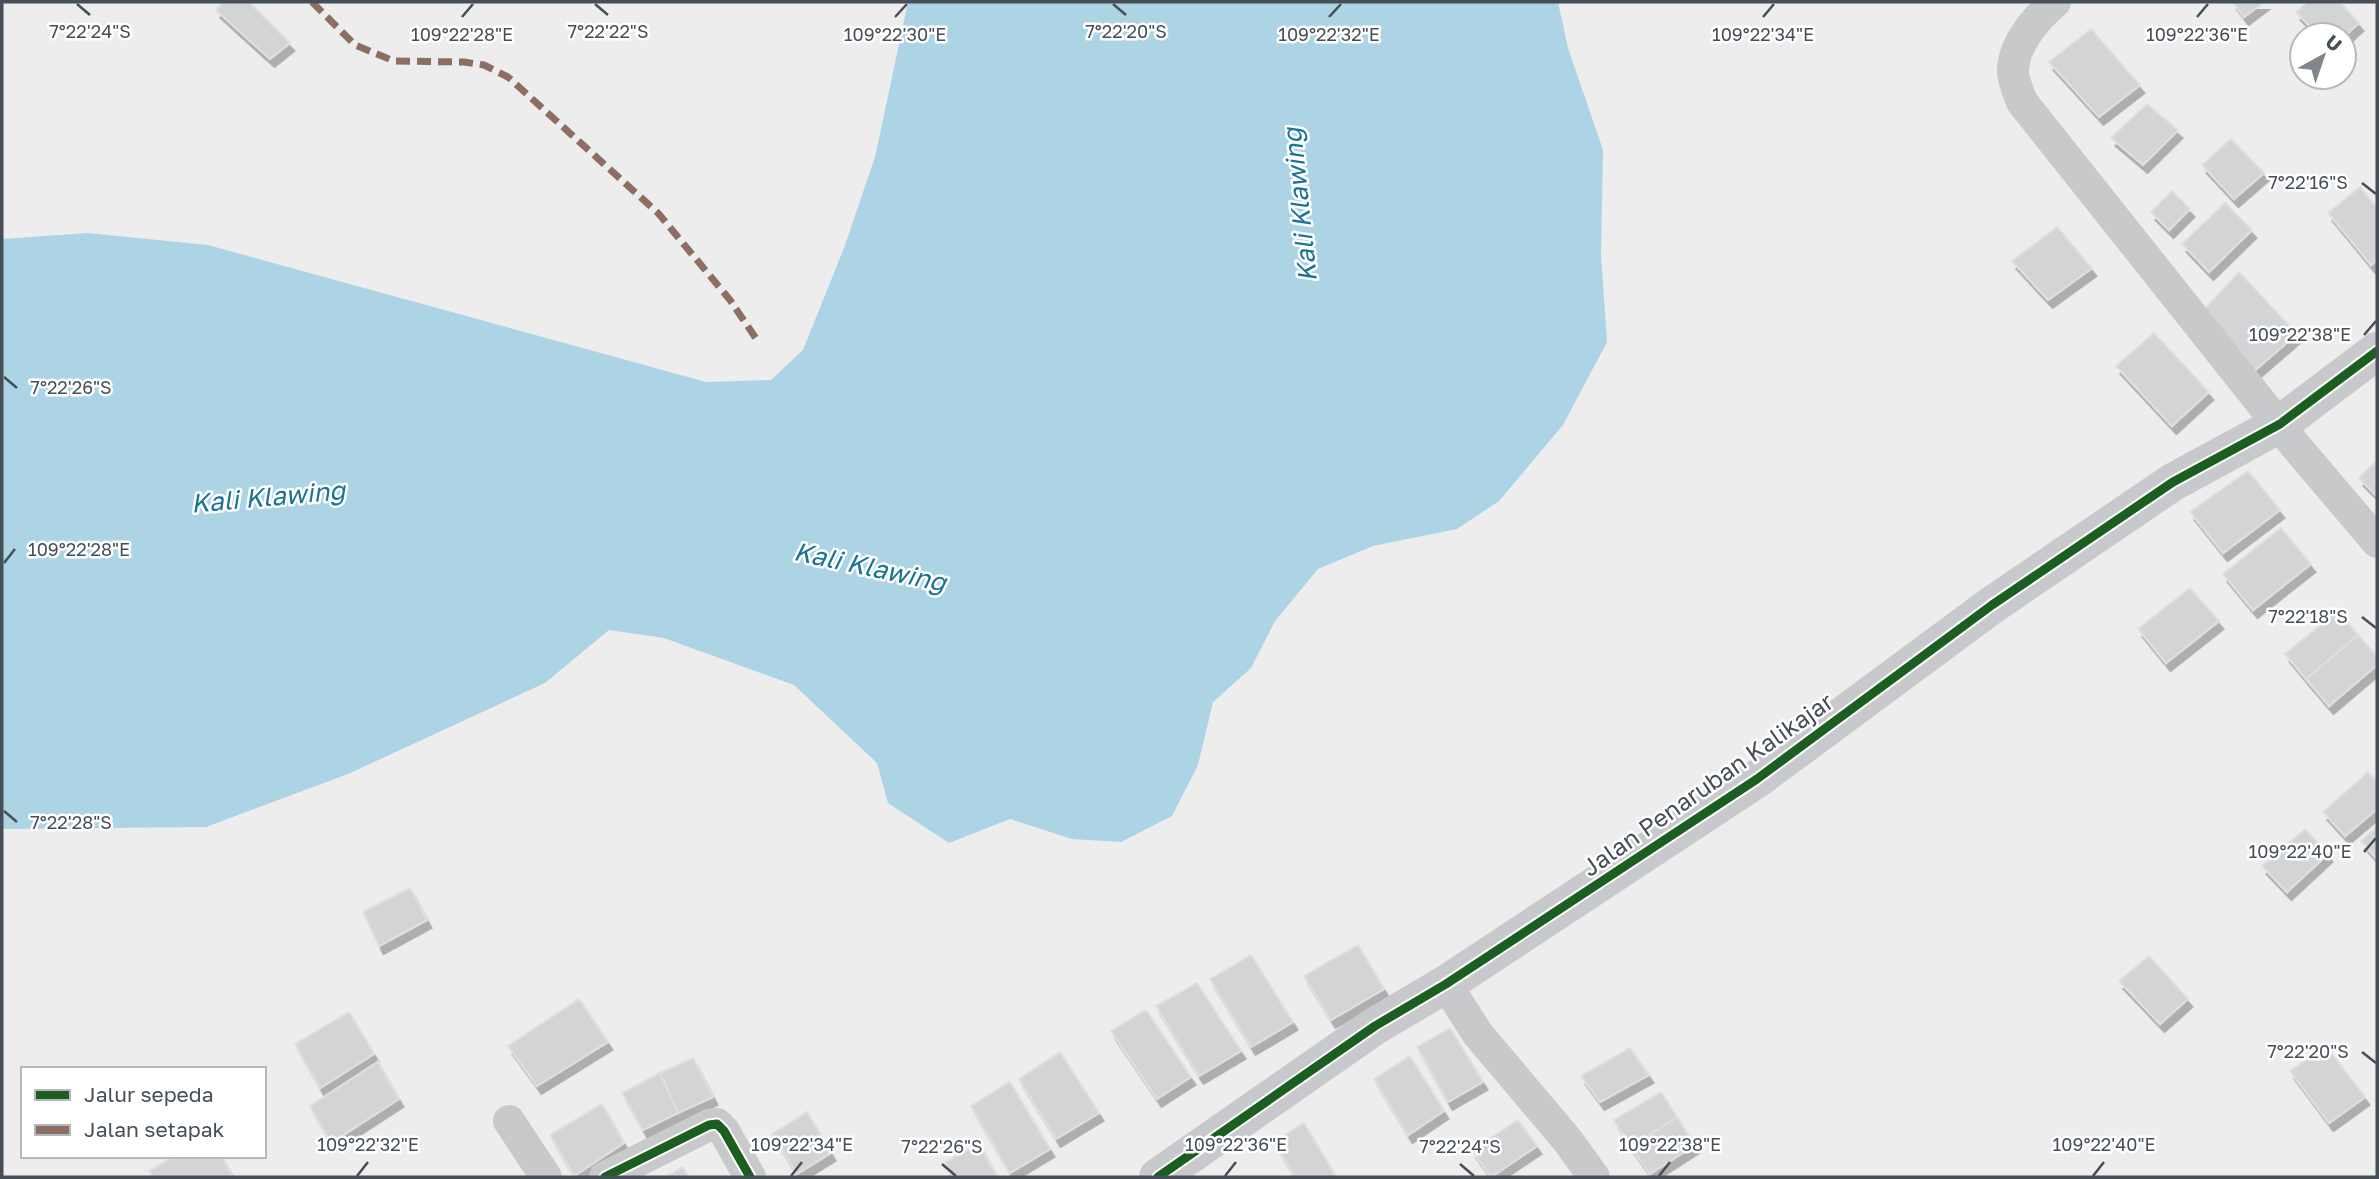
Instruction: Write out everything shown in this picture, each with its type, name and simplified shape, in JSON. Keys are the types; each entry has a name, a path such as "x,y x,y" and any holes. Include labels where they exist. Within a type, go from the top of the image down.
{"street":[{"path":"2054,2 2039,15 2018,49 2013,72 2022,103 2294,444 2377,542"},
{"name":"Jalan Penaruban Kalikajar","path":"1158,1177 1375,1026 1447,984 1757,779 1992,605 2173,482 2280,424 2377,351"},
{"path":"1447,984 1477,1033 1594,1177"},
{"path":"509,1121 546,1177"},
{"path":"605,1177 709,1125 717,1124 724,1131 750,1177"}],"water":[{"name":"Kali Klawing","path":"908,2 1558,2 1568,48 1603,150 1601,255 1607,342 1563,425 1499,501 1457,529 1373,546 1318,569 1275,621 1251,668 1213,702 1198,765 1172,816 1121,842 1072,839 1010,819 949,843 888,803 877,763 794,685 664,638 609,630 545,683 348,774 206,827 2,829 2,239 88,233 208,245 706,382 771,380 803,350 844,248 875,157"}],"building":[{"path":"223,2 249,2 290,43 270,59 216,10"},
{"path":"2233,2 2264,2 2244,17"},
{"path":"2308,2 2340,2 2357,21 2305,21 2296,12"},
{"path":"2091,29 2140,85 2099,117 2049,62"},
{"path":"2147,104 2178,130 2143,165 2111,138"},
{"path":"2231,139 2264,173 2234,199 2202,165"},
{"path":"2360,187 2377,208 2377,260 2371,265 2328,213"},
{"path":"2172,191 2190,209 2169,230 2151,212"},
{"path":"2225,203 2252,230 2209,272 2182,244"},
{"path":"2057,227 2092,268 2048,300 2012,261"},
{"path":"2239,272 2297,334 2253,372 2203,311"},
{"path":"2154,333 2209,392 2172,426 2116,366"},
{"path":"2377,460 2377,496 2359,478"},
{"path":"2248,471 2280,510 2223,553 2190,512"},
{"path":"2281,528 2311,564 2253,610 2223,574"},
{"path":"2190,588 2219,621 2166,663 2138,629"},
{"path":"2338,611 2358,635 2306,679 2285,654"},
{"path":"2358,635 2377,656 2377,665 2329,706 2306,679"},
{"path":"2368,772 2377,781 2377,809 2345,836 2323,812"},
{"path":"2377,827 2377,859 2361,841"},
{"path":"2305,829 2328,854 2287,892 2262,866"},
{"path":"410,888 427,920 379,946 363,912"},
{"path":"1358,945 1384,989 1331,1020 1304,976"},
{"path":"1251,955 1293,1022 1251,1047 1210,979"},
{"path":"2149,956 2188,999 2160,1024 2119,981"},
{"path":"1197,983 1241,1051 1199,1076 1156,1006"},
{"path":"579,999 608,1042 537,1086 508,1046"},
{"path":"1146,1010 1191,1077 1157,1099 1111,1031"},
{"path":"349,1012 374,1054 320,1088 295,1044"},
{"path":"1450,1028 1483,1082 1448,1102 1417,1047"},
{"path":"2326,1046 2365,1097 2329,1123 2290,1071"},
{"path":"1630,1048 1649,1075 1600,1102 1581,1076"},
{"path":"1060,1052 1099,1113 1056,1139 1019,1079"},
{"path":"1410,1056 1444,1111 1408,1135 1374,1079"},
{"path":"693,1058 713,1097 678,1113 660,1073"},
{"path":"378,1062 399,1099 331,1143 310,1106"},
{"path":"660,1073 678,1113 643,1130 622,1093"},
{"path":"1010,1082 1050,1149 1010,1173 971,1106"},
{"path":"1661,1092 1677,1117 1631,1147 1614,1120"},
{"path":"602,1104 624,1143 574,1176 550,1135"},
{"path":"807,1112 831,1153 797,1174 772,1134"},
{"path":"1677,1117 1695,1145 1650,1174 1631,1147"},
{"path":"1518,1120 1537,1146 1491,1177 1472,1150"},
{"path":"1304,1123 1336,1177 1295,1177 1274,1142"},
{"path":"979,1144 997,1177 954,1177 945,1162"},
{"path":"172,1158 222,1158 232,1174 227,1177 153,1177 149,1171"},
{"path":"683,1167 689,1177 665,1177"}],"marked path":[{"path":"312,2 355,45 394,61 464,62 484,65 508,77 658,213 730,300 757,340"}],"cycle path":[{"path":"1158,1177 1375,1026 1446,984 1757,779 1992,605 2173,482 2280,424 2377,351"},
{"path":"605,1177 709,1125 717,1124 724,1131 750,1177"}]}
